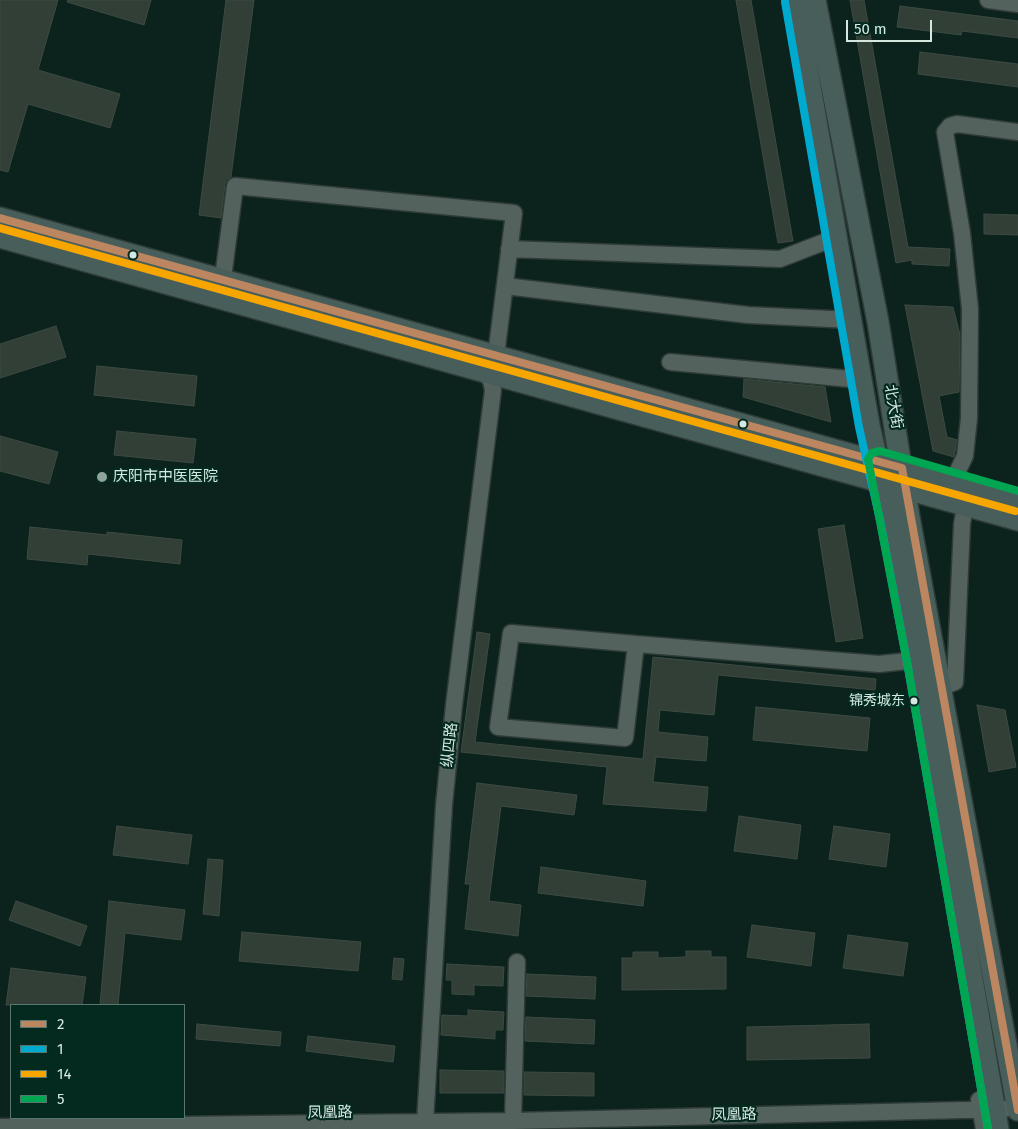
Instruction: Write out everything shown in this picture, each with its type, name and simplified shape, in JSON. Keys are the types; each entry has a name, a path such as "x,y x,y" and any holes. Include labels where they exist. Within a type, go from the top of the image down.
{"main road":[{"name":"北大街","path":"795,0 862,380 917,660 989,1110"},
{"name":"北大街","path":"815,0 878,322 905,489 1017,1106"},
{"path":"0,218 223,278 491,364 512,380 1018,520"},
{"path":"0,237 491,364 878,461 1018,501"}],"street":[{"path":"988,0 1018,4"},
{"path":"952,483 964,456 969,418 970,309 962,233 944,136 947,128 957,124 1018,132"},
{"name":"纵四路","path":"223,278 235,186 514,213 505,286 491,364 492,390 455,695 444,805 428,1117"},
{"path":"509,249 780,259 837,237"},
{"path":"505,286 748,315 851,320"},
{"path":"670,362 862,380"},
{"name":"纵四路","path":"428,1117 450,805 460,705 498,392 503,384 512,380"},
{"path":"942,687 954,682 962,524 965,506"},
{"path":"636,644 625,738 498,728 511,633 879,664 917,660"},
{"path":"513,1116 517,962"},
{"name":"凤凰路","path":"513,1116 642,1123 989,1110 1017,1106"},
{"path":"984,1129 989,1110"},
{"name":"凤凰路","path":"0,1127 428,1117 989,1110"},
{"name":"凤凰路","path":"185,1114 428,1117"}],"building":[{"path":"0,0 58,0 38,70 120,94 110,128 28,104 8,172 0,170"},
{"path":"68,0 151,0 144,25 67,2"},
{"path":"226,0 254,0 231,177 225,184 221,218 199,215"},
{"path":"736,0 751,0 793,241 778,243"},
{"path":"850,0 864,0 908,247 950,249 949,266 912,264 912,260 896,263"},
{"path":"900,6 1018,21 1018,38 962,31 961,35 897,27"},
{"path":"920,52 1018,64 1018,87 918,74"},
{"path":"984,214 1018,215 1018,235 984,234"},
{"path":"905,305 953,307 960,335 959,392 939,396 947,437 957,440 954,457 933,451"},
{"path":"56,326 66,357 0,378 0,344"},
{"path":"97,366 197,376 194,406 94,395"},
{"path":"744,379 825,387 831,422 743,397"},
{"path":"117,431 196,439 193,463 114,455"},
{"path":"0,436 58,452 49,484 0,471"},
{"path":"844,525 863,638 836,642 818,529"},
{"path":"30,527 107,535 107,532 182,540 180,564 88,554 87,565 27,559"},
{"path":"477,632 490,634 475,742 643,759 653,657 876,679 875,690 718,675 714,715 660,710 658,732 708,737 706,761 656,757 653,782 708,787 706,811 603,804 607,767 461,752"},
{"path":"977,705 1005,710 1016,767 989,772"},
{"path":"756,707 870,718 867,751 753,740"},
{"path":"477,783 577,795 574,815 501,806 489,901 521,905 518,936 465,929 470,884 465,884"},
{"path":"739,816 801,825 797,859 734,851"},
{"path":"117,826 192,835 188,864 113,855"},
{"path":"834,826 890,834 886,867 829,859"},
{"path":"208,859 223,860 219,916 203,914"},
{"path":"541,867 646,881 643,906 538,893"},
{"path":"16,901 87,926 80,946 9,920"},
{"path":"109,901 185,910 181,940 125,933 118,1004 100,1004"},
{"path":"752,925 815,933 811,966 747,957"},
{"path":"242,932 361,942 358,971 239,961"},
{"path":"848,935 908,943 903,976 843,968"},
{"path":"686,951 711,951 711,957 726,957 726,989 622,990 622,958 633,958 633,952 658,952 658,958 686,957"},
{"path":"394,958 404,959 402,980 392,979"},
{"path":"447,964 504,967 503,986 474,985 474,995 452,994 452,980 446,980"},
{"path":"11,968 86,977 82,1004 6,1005"},
{"path":"527,974 596,977 595,999 526,996"},
{"path":"468,1010 504,1012 503,1030 495,1030 495,1039 441,1035 442,1015 468,1016"},
{"path":"526,1017 595,1020 594,1044 525,1041"},
{"path":"197,1024 281,1032 280,1046 196,1039"},
{"path":"869,1024 870,1058 747,1060 747,1027"},
{"path":"308,1036 395,1046 393,1062 306,1051"},
{"path":"440,1070 504,1071 504,1093 440,1093"},
{"path":"524,1072 594,1073 594,1096 524,1095"}],"transit line":[{"name":"1","path":"785,2 859,427 880,520 907,662 988,1129"},
{"name":"2","path":"0,218 902,468 1018,1110"},
{"name":"14","path":"0,228 1015,511"},
{"name":"5","path":"988,1129 907,662 868,459 872,453 880,451 1018,491"}],"place":[{"name":"庆阳市中医医院","path":"102,477"},
{"name":"锦秀城东","path":"914,701"}]}
